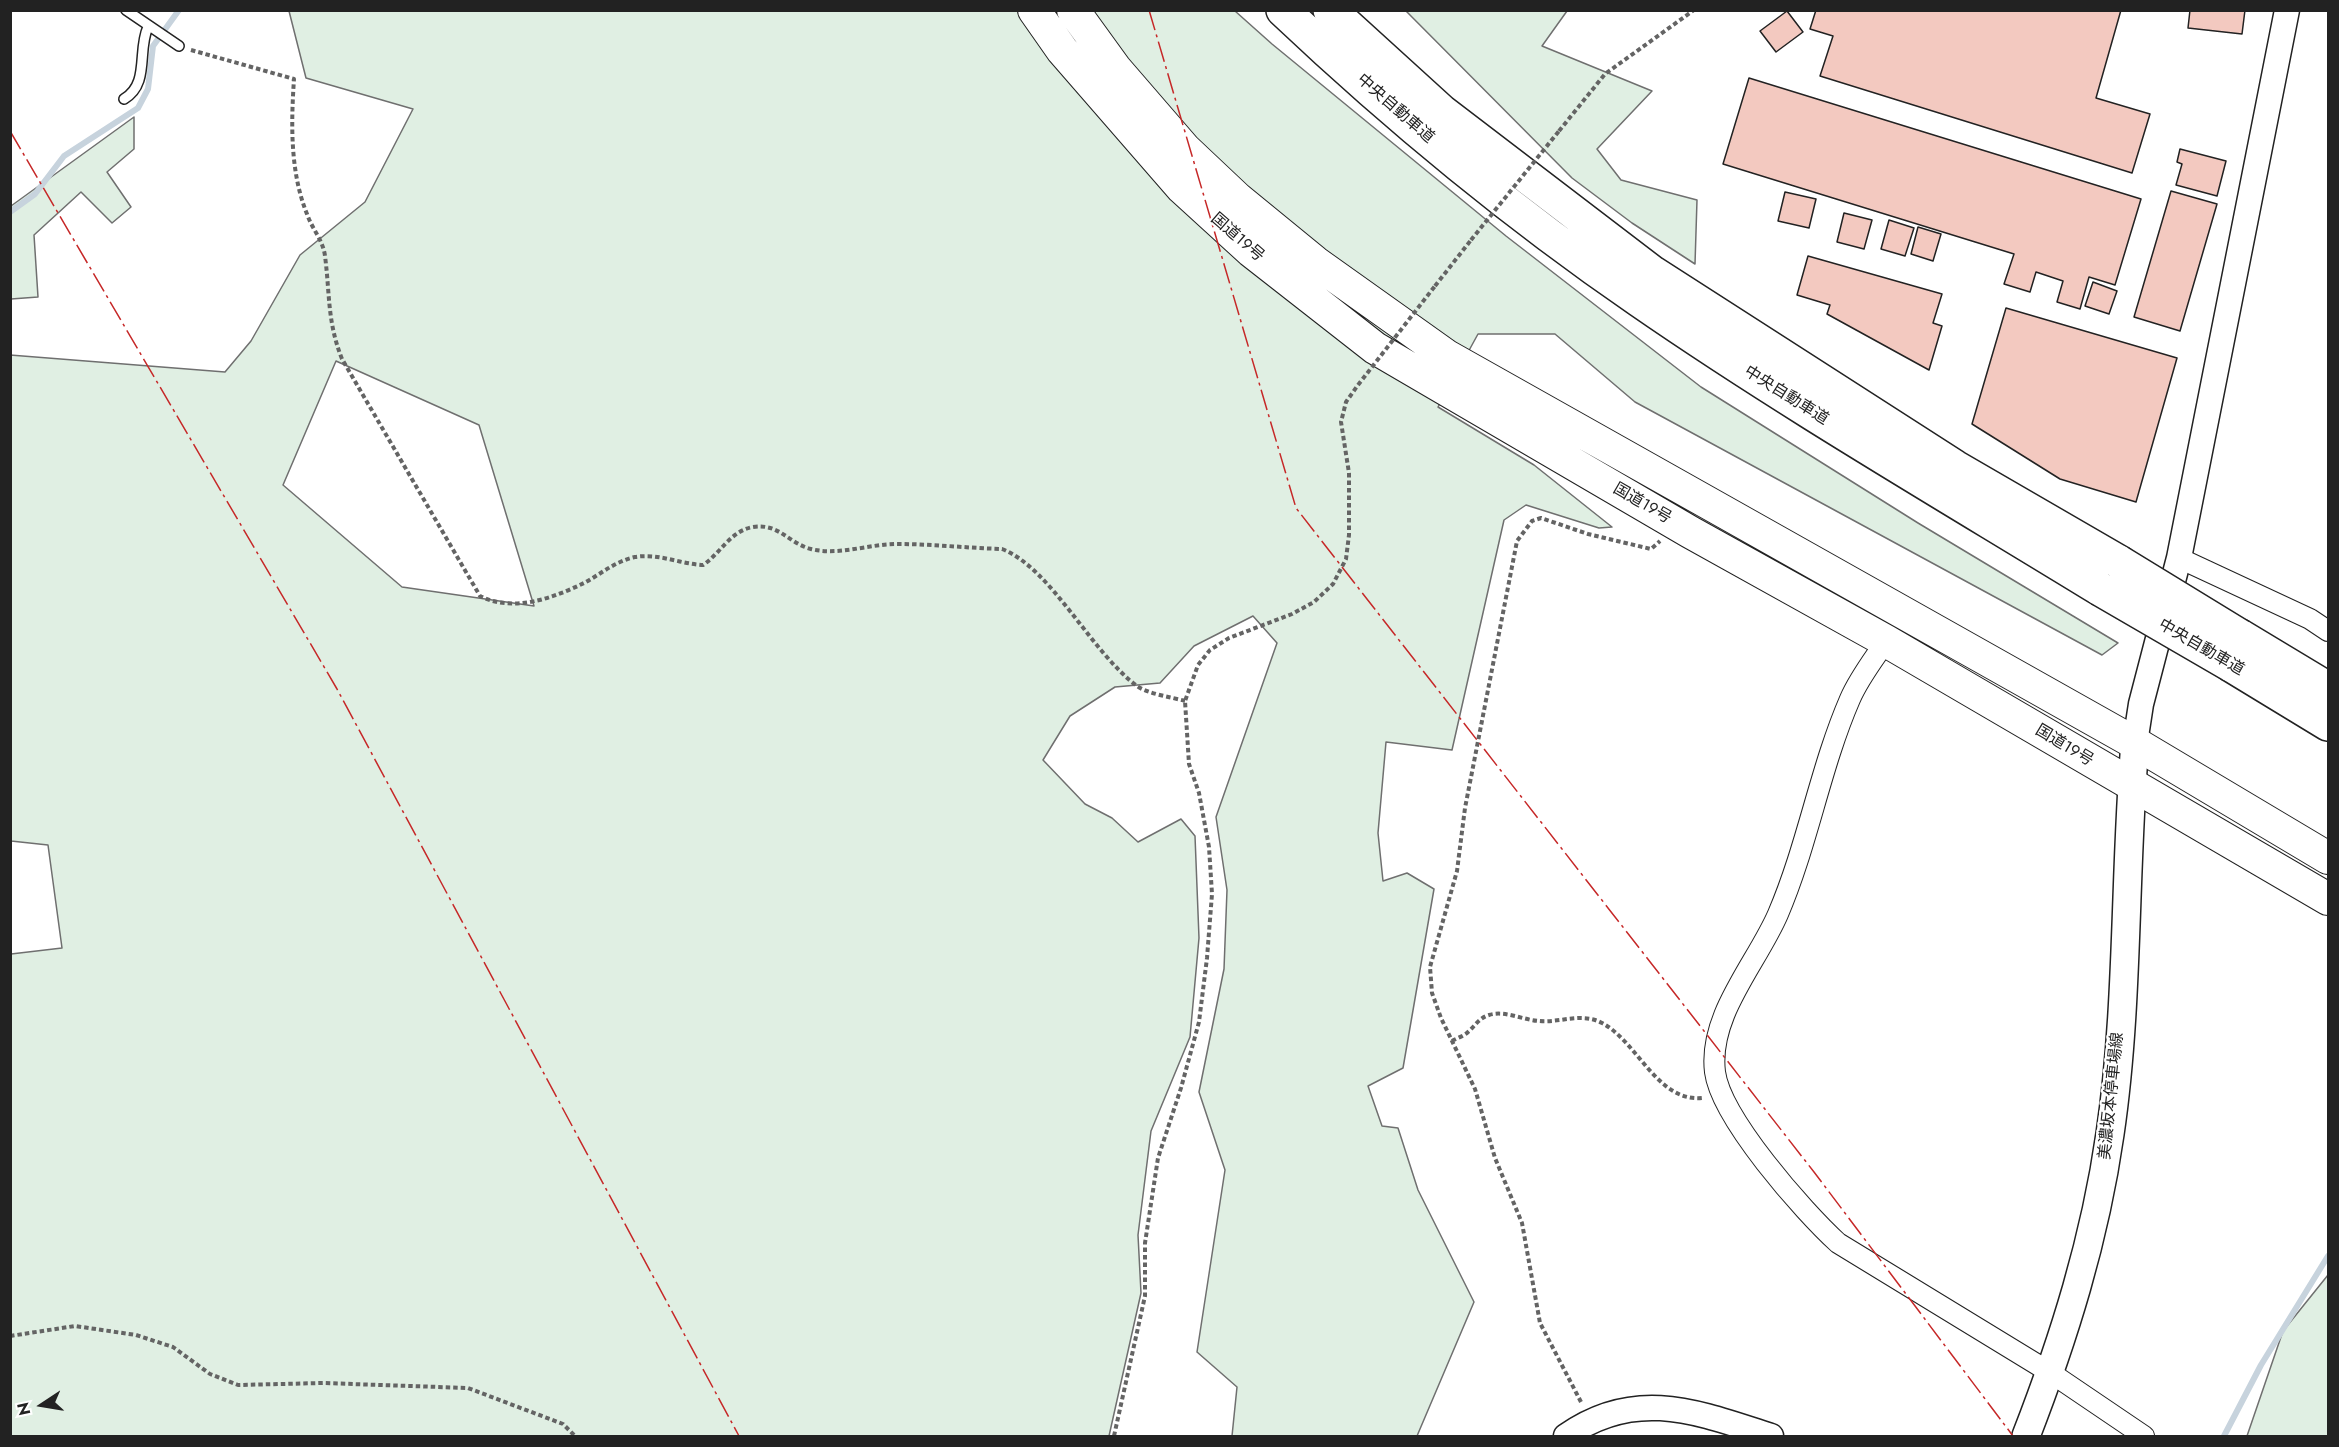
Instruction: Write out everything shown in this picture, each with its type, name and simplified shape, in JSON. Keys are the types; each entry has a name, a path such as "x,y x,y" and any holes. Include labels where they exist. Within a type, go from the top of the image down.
{"highway":[{"name":"国道19号","path":"1034,10 1062,50 1182,188 1251,251 1375,348 1669,519 1886,641 2328,899"},
{"name":"国道19号","path":"1073,10 1115,68 1185,149 1238,199 1376,307 1447,356 2135,743 2328,858"},
{"name":"中央自動車道","path":"1284,10 1433,142 1520,212 1637,299 1765,384 2100,589 2236,651 2328,689"},
{"name":"中央自動車道","path":"1330,10 1441,111 1653,273 1955,467 2119,562 2328,724"}],"main road":[{"name":"美濃坂本停車場線","path":"2026,1437 2051,1373 2086,1260 2111,1134 2118,1069 2131,785 2135,743"}],"street":[{"path":"2135,743 2141,704 2179,558 2287,10"},
{"path":"2179,558 2310,619 2328,632"},
{"path":"1886,641 1851,697 1784,898 1728,1008 1714,1056 1719,1092 1745,1135 1818,1225 1838,1243 2051,1373 2144,1437"},
{"path":"1566,1437 1591,1421 1626,1408 1646,1407 1685,1410 1725,1429 1771,1437"}],"lane":[{"path":"126,10 179,46"},
{"path":"124,99 131,95 137,85 148,27"}],"path":[{"path":"1114,1437 1145,1296 1145,1243 1158,1158 1181,1088 1199,1022 1207,958 1212,894 1209,847 1199,793 1189,764 1185,701 1198,665 1210,650 1228,638 1293,614 1314,602 1333,584 1346,559 1349,535 1349,473 1341,422 1346,402 1471,240 1605,74 1694,10"},
{"path":"179,46 219,60 294,79 294,163 307,216 316,230 325,255 327,296 333,335 354,380 480,596 508,605 530,602 562,592 618,561 635,557 654,556 703,565 732,536 752,527 772,526 809,549 833,551 896,544 1002,549 1017,555 1029,565 1082,629 1138,687 1185,701"},
{"path":"1591,1421 1540,1323 1522,1223 1495,1158 1474,1089 1432,993 1430,967 1457,871 1465,808 1517,540 1532,521 1541,518 1588,534 1651,549 1659,543 1669,519"},
{"path":"1452,1041 1467,1034 1486,1016 1496,1014 1541,1022 1588,1018 1603,1023 1624,1041 1663,1083 1675,1091 1690,1099 1719,1092"},
{"path":"10,1336 75,1326 136,1335 173,1347 210,1374 238,1385 323,1383 468,1388 563,1424 575,1437"}],"green space":[{"path":"289,11 1235,11 1506,236 1701,387 1918,523 2118,643 2102,655 1635,402 1555,334 1478,334 1438,407 1534,465 1612,527 1599,528 1526,505 1504,520 1452,750 1386,742 1378,833 1383,881 1407,873 1434,889 1403,1068 1368,1086 1382,1126 1398,1128 1418,1190 1474,1302 1417,1436 1232,1436 1237,1387 1197,1352 1225,1170 1199,1092 1224,969 1227,890 1216,817 1277,643 1253,616 1194,646 1160,683 1115,687 1070,716 1043,760 1085,804 1112,818 1138,842 1181,819 1195,836 1199,938 1190,1037 1151,1131 1138,1235 1141,1293 1109,1436 11,1436 11,954 62,948 48,845 11,841 10,355 225,372 251,341 300,255 365,202 413,109 306,78","holes":["336,361 479,425 534,606 402,587 283,485"]},
{"path":"1406,11 1567,11 1542,46 1652,91 1597,149 1621,180 1697,200 1695,264 1632,223 1572,178"},
{"path":"134,117 134,149 107,172 131,207 112,223 81,192 34,235 38,297 11,299 11,206"},
{"path":"2328,1275 2328,1436 2247,1436 2283,1331"}],"building":[{"path":"1816,10 2121,10 2096,98 2150,114 2132,173 1820,76 1833,36 1810,29"},
{"path":"2190,10 2245,10 2242,34 2188,28"},
{"path":"1787,11 1803,32 1776,52 1760,31"},
{"path":"1749,78 2141,199 2115,285 2089,277 2080,309 2057,302 2063,281 2036,272 2030,292 2004,284 2014,254 1723,164"},
{"path":"2180,149 2226,161 2217,196 2176,185 2182,164 2177,162"},
{"path":"2171,191 2217,204 2180,331 2134,317"},
{"path":"1785,192 1816,199 1809,228 1778,221"},
{"path":"1844,213 1872,220 1864,249 1837,242"},
{"path":"1889,220 1914,228 1905,256 1881,249"},
{"path":"1918,227 1941,234 1933,261 1911,254"},
{"path":"1808,256 1942,294 1933,323 1942,326 1929,370 1827,314 1830,305 1797,295"},
{"path":"2093,282 2117,291 2109,314 2085,306"},
{"path":"2006,308 2177,358 2136,502 2060,479 1972,424"}],"waterway":[{"path":"10,212 35,194 64,156 138,108 148,89 153,46 179,10"},
{"path":"2224,1436 2261,1365 2328,1256"}],"power":[{"path":"1149,10 1296,508 1814,1172 2013,1436"},
{"path":"10,131 337,689 739,1436"}]}
